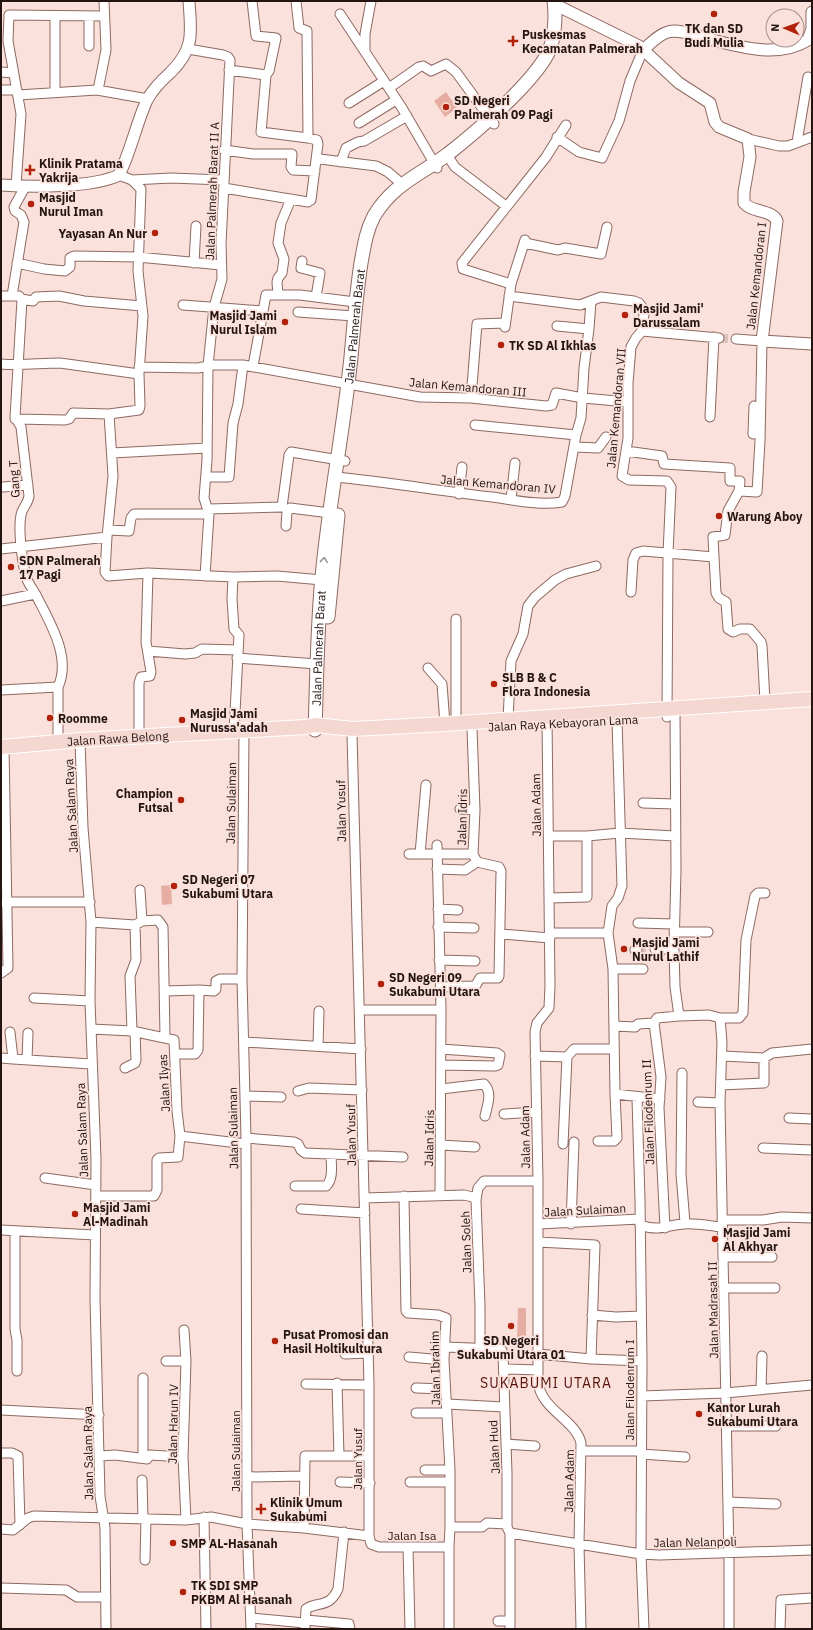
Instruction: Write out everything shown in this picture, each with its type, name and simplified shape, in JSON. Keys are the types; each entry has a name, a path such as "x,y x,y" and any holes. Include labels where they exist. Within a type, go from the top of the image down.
{"main road":[{"name":"Jalan Palmerah Barat","path":"316,728 324,658 341,460 371,247 378,224 385,211 402,194 492,122 531,76 547,55 558,3"},
{"name":"Jalan Palmerah Barat","path":"351,384 355,302 364,245 373,219 386,198 402,184 436,166"},
{"name":"Jalan Palmerah Barat","path":"316,728 317,664 322,580 330,513 339,477"},
{"name":"Jalan Raya Kebayoran Lama","path":"783,704 812,699"},
{"name":"Jalan Raya Kebayoran Lama","path":"316,728 353,729 508,719 547,721 617,720 759,704 812,706"},
{"name":"Jalan Raya Kebayoran Lama","path":"316,728 352,734 404,734 547,721 671,713"},
{"name":"Jalan Rawa Belong","path":"3,747 80,740 316,728"}],"street":[{"path":"98,90 106,50 104,1"},
{"path":"1,185 21,187 95,181 113,178 119,175 151,93 180,63 188,49 190,29 189,1"},
{"path":"132,180 171,178 223,184 308,202 311,200 317,161 318,140 262,132 266,74 269,70 276,38 256,36 252,1"},
{"path":"296,1 299,28 307,31 308,138"},
{"path":"365,51 365,34 371,1"},
{"path":"558,3 639,46 679,84 710,103 719,127 748,139 779,146 788,146 812,137"},
{"path":"557,137 579,152 602,158 619,121 630,81 643,50 663,34 668,32 691,34 749,48 774,49 790,47 810,40 812,29 812,12"},
{"path":"340,14 386,84 436,166"},
{"path":"21,187 21,136 18,93 5,41 4,27 9,15 104,16"},
{"path":"55,16 56,92"},
{"path":"89,16 89,46"},
{"name":"Jalan Palmerah Barat II A","path":"188,49 226,55 230,60 224,150 221,265 222,279 214,308 208,366 207,448 204,498 209,512 205,576"},
{"path":"349,103 419,67 423,66 431,71 443,64 446,64 456,72 492,122"},
{"path":"229,70 266,74"},
{"path":"1,72 13,73"},
{"path":"798,142 810,92 808,77"},
{"path":"1,90 18,93 98,90 148,99"},
{"path":"359,123 396,100"},
{"path":"341,162 346,148 358,142 364,141 406,116"},
{"path":"511,284 463,270 461,267 462,263 546,157 557,137 566,125"},
{"name":"Jalan Kemandoran I","path":"748,139 750,157 744,192 744,202 752,209 773,215 777,221 759,341"},
{"path":"224,150 253,154 292,154 291,167 293,170 315,171"},
{"path":"448,158 455,167 506,206"},
{"path":"317,161 320,159 382,168 402,184"},
{"path":"15,419 64,420 68,419 73,413 110,414 139,410 139,371 143,316 138,286 141,189 132,180 119,175"},
{"name":"Gang T","path":"21,187 14,207 15,211 21,215 24,222 17,263 18,366 15,419 21,427 28,485 28,502 21,516 20,547 25,576 56,636 62,661 62,679 58,687 58,742"},
{"path":"278,295 277,282 282,273 284,259 278,243 281,223 291,199"},
{"path":"194,263 196,226"},
{"path":"472,398 477,324 505,325 508,296 525,241 555,250 565,248 601,254 607,227"},
{"path":"17,263 44,269 66,271 70,268 72,256 138,257 221,265"},
{"path":"302,261 301,268 320,273 316,297"},
{"path":"206,477 229,477 233,423 264,311 266,295 316,297 355,302"},
{"path":"1,296 17,297 34,301 36,297 59,296 84,301 142,306"},
{"path":"508,296 580,305 601,297 639,303 644,314 642,331 716,337 710,417"},
{"name":"Jalan Kemandoran IV","path":"339,477 458,494 562,502 565,496 576,435 581,418 584,368 590,329 591,302"},
{"path":"182,305 264,311"},
{"path":"298,312 354,316"},
{"path":"558,326 590,329"},
{"name":"Jalan Kemandoran VII","path":"642,331 631,347 628,402 629,415 626,451 622,473 624,477 629,480 663,481 669,482 671,486 668,554 671,713"},
{"path":"736,339 812,344"},
{"path":"754,434 759,341"},
{"path":"739,491 757,492 760,441 759,341"},
{"name":"Jalan Kemandoran III","path":"1,364 18,366 60,363 139,371 198,368 208,366 248,365 420,397 472,398 549,406 552,405 554,394 556,393 583,398"},
{"path":"583,398 628,402"},
{"path":"110,414 113,476 107,533 106,574 108,576 148,573 233,577 277,576 322,580"},
{"path":"475,425 576,435"},
{"path":"575,447 598,448 606,437"},
{"path":"112,453 207,448"},
{"path":"626,451 663,456 664,464 730,468 730,481 740,482 739,491 728,510 725,536 714,536 712,538 716,593 719,598 726,602 728,629 733,632 740,629 750,629 761,642 759,704"},
{"path":"1,549 129,531 131,518 134,514 279,508 282,505 289,455 291,452 341,460"},
{"path":"510,499 515,463"},
{"path":"458,494 462,467"},
{"path":"3,487 28,485"},
{"path":"286,526 290,508 330,513"},
{"path":"631,592 633,560 636,553 643,551 714,557"},
{"path":"508,719 511,661 523,634 528,606 535,596 555,580 566,574 596,566"},
{"path":"139,737 139,683 141,677 150,676 151,672 145,618 148,573"},
{"path":"233,577 232,599 234,629 239,634 237,654 239,731"},
{"path":"1,601 35,594"},
{"path":"450,723 456,619"},
{"path":"148,651 190,654 202,649 317,664"},
{"path":"428,668 442,684 450,723"},
{"path":"1,690 58,687"},
{"path":"671,713 676,871 674,928 675,987 679,1016"},
{"path":"598,1141 614,1141 617,1138 613,969 608,933 612,906 618,898 622,886 617,720"},
{"name":"Jalan Adam","path":"547,721 550,898 549,1008 537,1023 535,1032 538,1181 538,1370 539,1389 542,1395 579,1435 582,1451 579,1544 581,1629"},
{"name":"Jalan Idris","path":"472,729 475,858"},
{"name":"Jalan Sulaiman","path":"239,731 242,978 246,1141 247,1524 251,1629"},
{"name":"Jalan Yusuf","path":"352,734 369,1385 369,1536"},
{"name":"Jalan Salam Raya","path":"80,740 83,828 91,922 90,1001 96,1185 95,1235 100,1496 104,1518 106,1629"},
{"path":"1,972 8,968 4,902 3,747"},
{"path":"420,854 426,785"},
{"path":"643,803 675,804"},
{"path":"460,809 475,810"},
{"path":"549,836 587,836 620,833 675,836"},
{"path":"550,898 587,897 587,836"},
{"path":"410,854 420,854 437,849 475,858 499,867 501,871 501,934 498,978 480,978 476,985 473,986 441,987"},
{"name":"Jalan Idris","path":"437,849 438,927 441,987 440,1195"},
{"path":"437,869 465,870 475,858"},
{"path":"125,1068 135,1063 136,1060 130,976 136,960 140,890"},
{"path":"614,1026 635,1027 638,1024 654,1022 657,1018 679,1016 709,1015 720,1018 740,1018 743,1013 746,940 755,896 758,893 765,893"},
{"path":"4,902 90,902"},
{"path":"438,908 458,910"},
{"path":"91,922 138,923 158,920 163,927 165,991 164,1037"},
{"path":"638,923 708,932"},
{"path":"438,927 474,928"},
{"path":"501,934 550,935 608,933"},
{"path":"655,949 674,949"},
{"path":"439,960 475,961"},
{"path":"613,969 643,969"},
{"path":"165,991 214,991 216,989 216,981 220,979 242,978"},
{"path":"175,1054 195,1054 198,1050 198,990"},
{"path":"34,998 90,1001"},
{"path":"360,1010 441,1007"},
{"path":"318,1046 319,1011"},
{"name":"Jalan Madrasah II","path":"720,1018 722,1056 720,1103 722,1223 725,1288 725,1393 729,1553 729,1629"},
{"name":"Jalan Filodenrum II","path":"654,1022 660,1077 665,1228"},
{"name":"Jalan Ilyas","path":"91,1029 134,1031 174,1040 177,1111 180,1136 178,1157 159,1158 157,1160 157,1190 154,1196 96,1196"},
{"path":"10,1032 13,1059"},
{"path":"27,1060 28,1033"},
{"path":"244,1042 361,1049"},
{"path":"441,1049 484,1052 500,1056 497,1065 458,1067 441,1065"},
{"path":"563,1144 566,1057 574,1049 614,1049"},
{"path":"722,1056 764,1058 772,1053 812,1049"},
{"path":"482,1065 484,1052"},
{"path":"536,1056 566,1057"},
{"path":"1,1058 91,1064"},
{"path":"721,1085 764,1083 764,1058"},
{"path":"682,1073 681,1174 686,1223"},
{"path":"441,1089 484,1084 488,1089 489,1098 485,1116"},
{"path":"298,1091 309,1088 362,1090"},
{"path":"615,1094 637,1098 660,1099"},
{"path":"245,1096 281,1097"},
{"name":"Jalan Filodenrum I","path":"637,1098 642,1361 641,1554 644,1629"},
{"path":"698,1102 720,1103"},
{"path":"504,1114 537,1112"},
{"path":"790,1118 812,1119"},
{"path":"180,1136 246,1141 294,1142 298,1144 302,1152 403,1157"},
{"path":"571,1224 574,1142"},
{"path":"440,1145 475,1147"},
{"path":"763,1148 812,1150"},
{"path":"295,1186 326,1186 329,1184 331,1180 331,1154"},
{"path":"45,1178 96,1185"},
{"path":"476,1200 478,1188 484,1180 538,1181"},
{"name":"Jalan Soleh","path":"364,1198 440,1195 468,1196 476,1200 480,1348"},
{"name":"Jalan Ibrahim","path":"404,1196 406,1311 408,1313 438,1315 445,1317 447,1326 444,1360 450,1470 450,1527"},
{"path":"301,1209 365,1213"},
{"name":"Jalan Sulaiman","path":"538,1224 640,1222 655,1229 686,1223 722,1223 782,1217 812,1218"},
{"path":"1,1230 95,1235"},
{"path":"15,1231 15,1329 17,1340 18,1371"},
{"path":"538,1242 595,1245 591,1359"},
{"path":"724,1257 772,1256"},
{"path":"725,1288 775,1288"},
{"path":"592,1315 616,1317 641,1316"},
{"name":"Jalan Harun IV","path":"184,1330 186,1361 183,1457 186,1520"},
{"path":"445,1347 480,1348"},
{"name":"Jalan Hud","path":"480,1348 501,1350 504,1369 507,1524"},
{"path":"345,1354 368,1353"},
{"path":"538,1354 591,1359 642,1361"},
{"path":"761,1389 762,1356"},
{"path":"409,1357 444,1360"},
{"path":"166,1361 186,1361"},
{"path":"504,1369 538,1370"},
{"path":"143,1378 143,1458"},
{"path":"306,1384 337,1383 369,1385"},
{"path":"337,1383 339,1456"},
{"path":"642,1396 725,1393 812,1385"},
{"path":"416,1388 445,1389"},
{"path":"416,1413 447,1408 504,1407"},
{"path":"1,1410 99,1415"},
{"path":"726,1426 776,1426"},
{"path":"506,1444 535,1446"},
{"path":"582,1451 641,1452 685,1457"},
{"path":"1,1453 12,1453 18,1456 20,1525"},
{"path":"100,1456 115,1454 148,1459 150,1456 183,1457"},
{"path":"304,1528 305,1456 369,1456"},
{"path":"425,1470 450,1470"},
{"path":"248,1477 304,1476"},
{"path":"142,1480 145,1560"},
{"path":"340,1482 370,1483"},
{"path":"410,1482 450,1482"},
{"path":"728,1502 776,1504"},
{"name":"Jalan Isa","path":"1,1529 12,1530 28,1518 34,1516 186,1520 204,1517 227,1518 247,1524 304,1528 369,1536 371,1544 374,1546 449,1547 450,1527 482,1527 487,1523 507,1524"},
{"path":"204,1517 206,1629"},
{"path":"498,1621 510,1625 510,1533 507,1524"},
{"path":"305,1624 308,1607 325,1604 336,1594 339,1581 344,1532"},
{"path":"510,1533 579,1544"},
{"name":"Jalan Nelanpoli","path":"579,1544 641,1554 812,1550"},
{"path":"408,1547 410,1629"},
{"path":"449,1547 449,1629"},
{"path":"1,1588 66,1590 77,1596 106,1597"},
{"path":"780,1629 781,1600 812,1598"},
{"path":"251,1618 305,1624 349,1624 350,1629"}],"shaded area":[{"path":"446,92 457,108 445,117 434,101"},
{"path":"171,885 172,904 162,905 161,886"},
{"path":"518,1308 526,1308 526,1342 517,1341"}],"tunnel":[{"path":"719,338 736,339"},
{"path":"637,950 655,949"}],"place":[{"name":"TK dan SD Budi Mulia","path":"714,14"},
{"name":"Puskesmas Kecamatan Palmerah","path":"513,41"},
{"name":"SD Negeri Palmerah 09 Pagi","path":"446,107"},
{"name":"Klinik Pratama Yakrija","path":"30,170"},
{"name":"Masjid Nurul Iman","path":"31,204"},
{"name":"Yayasan An Nur","path":"155,233"},
{"name":"Masjid Jami' Darussalam","path":"625,315"},
{"name":"Masjid Jami Nurul Islam","path":"285,322"},
{"name":"TK SD Al Ikhlas","path":"501,345"},
{"name":"Warung Aboy","path":"719,516"},
{"name":"SDN Palmerah 17 Pagi","path":"11,567"},
{"name":"SLB B & C Flora Indonesia","path":"494,684"},
{"name":"Roomme","path":"50,718"},
{"name":"Masjid Jami Nurussa'adah","path":"182,720"},
{"name":"Champion Futsal","path":"181,800"},
{"name":"SD Negeri 07 Sukabumi Utara","path":"174,886"},
{"name":"Masjid Jami Nurul Lathif","path":"624,949"},
{"name":"SD Negeri 09 Sukabumi Utara","path":"381,984"},
{"name":"Masjid Jami Al-Madinah","path":"75,1214"},
{"name":"Masjid Jami Al Akhyar","path":"715,1239"},
{"name":"SD Negeri Sukabumi Utara 01","path":"511,1326"},
{"name":"Pusat Promosi dan Hasil Holtikultura","path":"275,1341"},
{"name":"Kantor Lurah Sukabumi Utara","path":"699,1414"},
{"name":"Klinik Umum Sukabumi","path":"261,1509"},
{"name":"SMP AL-Hasanah","path":"173,1543"},
{"name":"TK SDI SMP PKBM Al Hasanah","path":"183,1592"}],"district":[{"name":"SUKABUMI UTARA","path":"546,1383"}]}
